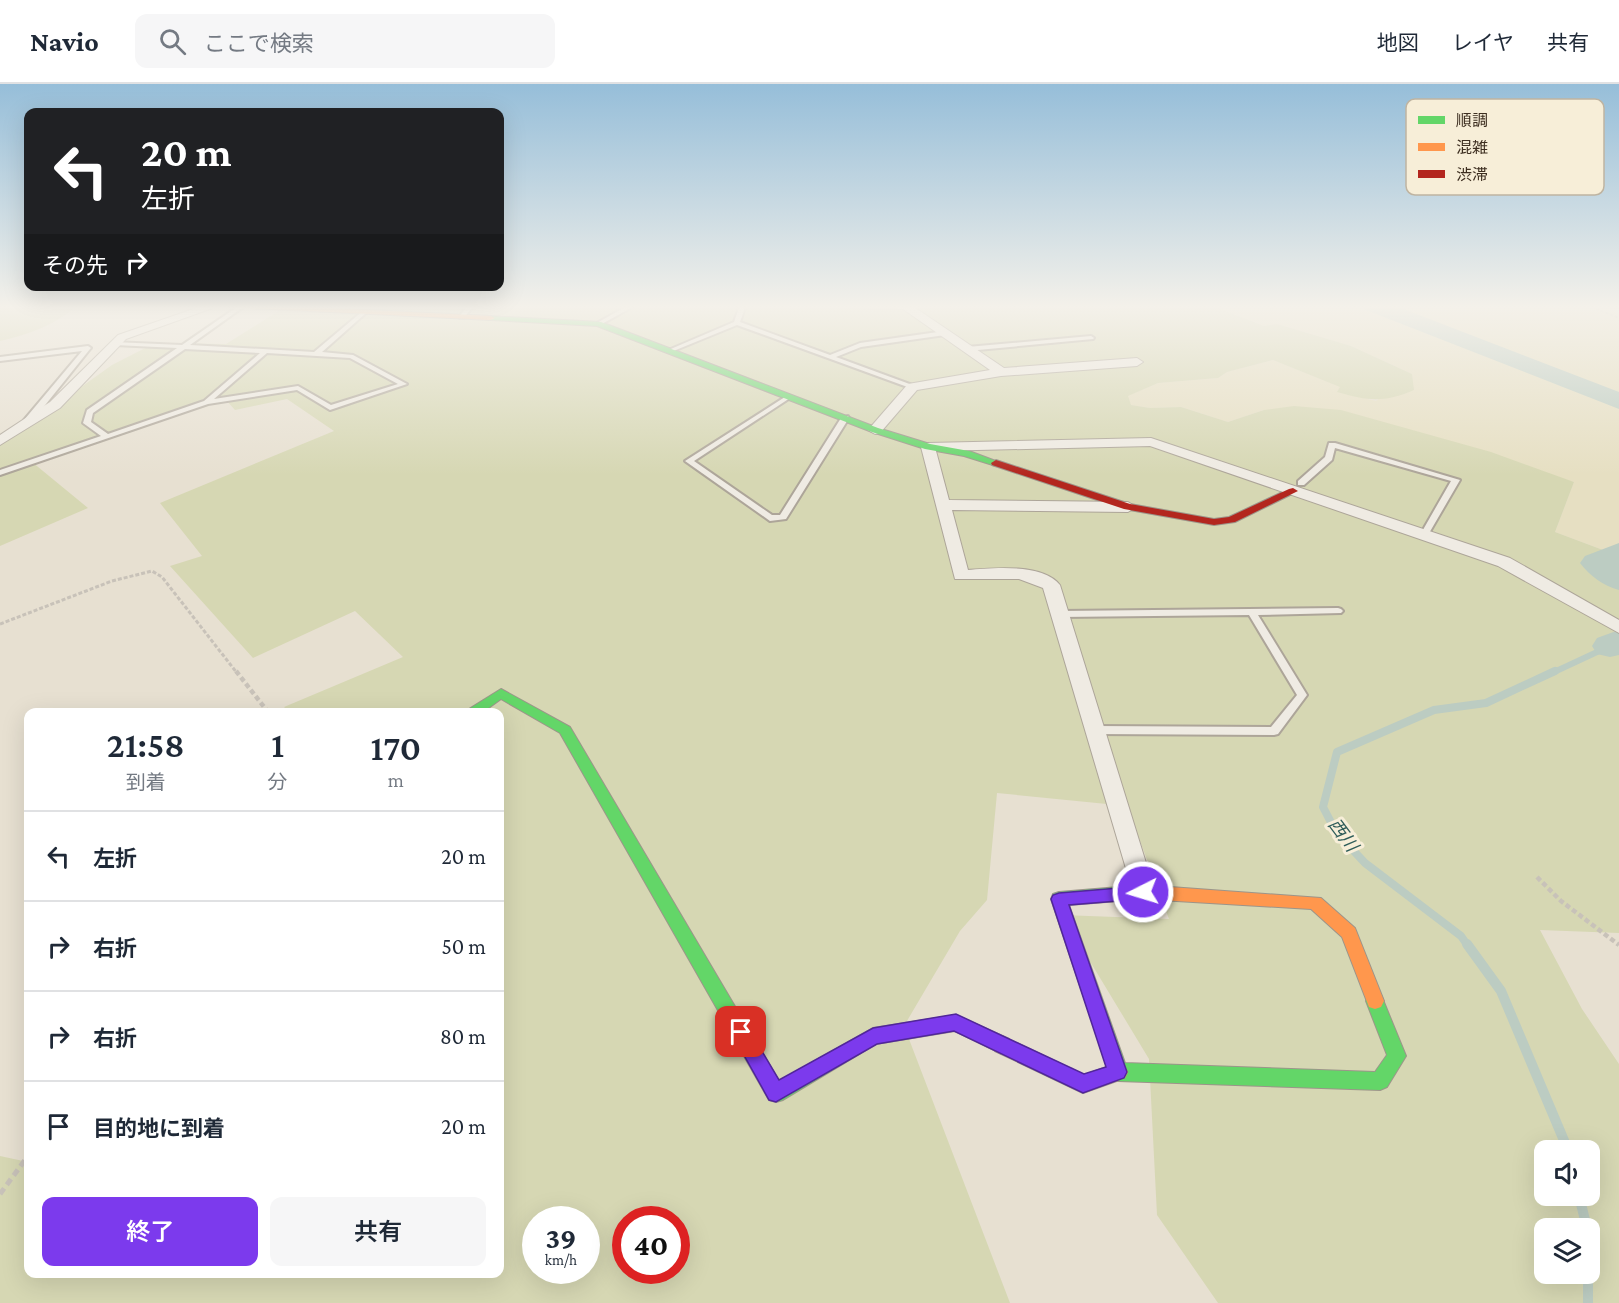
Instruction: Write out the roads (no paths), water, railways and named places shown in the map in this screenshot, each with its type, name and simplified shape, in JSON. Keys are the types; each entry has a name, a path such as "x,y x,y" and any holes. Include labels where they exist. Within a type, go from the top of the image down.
{"street":[{"path":"0,441 55,405 97,362"},
{"path":"697,362 875,430 928,447 966,453 1128,507 1214,522 1231,520 1297,487"},
{"path":"986,362 1001,372"},
{"path":"875,430 913,387 1001,372 1137,362"},
{"path":"928,447 1151,442 1297,487 1503,562 1618,628"},
{"path":"928,447 961,575 1024,573 1038,577 1051,585 1143,892"},
{"path":"943,505 1128,507"},
{"path":"480,708 501,693 565,730 776,1093 873,1036 956,1023 1083,1084 1118,1072 1380,1081 1397,1056 1349,933 1315,903 1143,892 1059,899 1118,1072"}],"lane":[{"path":"26,425 77,362"},
{"path":"106,436 87,423 90,412 163,362"},
{"path":"207,402 253,362"},
{"path":"0,473 207,402 298,388 330,408 404,384 362,362"},
{"path":"844,362 913,387"},
{"path":"788,397 689,461 770,518 783,517 845,418"},
{"path":"1297,487 1329,458 1332,445 1456,480 1424,535"},
{"path":"1094,730 1274,731 1302,696 1252,612"},
{"path":"1060,614 1338,612"}],"waterway":[{"name":"西川","path":"1519,362 1619,401"},
{"name":"西川","path":"1619,553 1597,563 1619,580"},
{"name":"西川","path":"1610,646 1619,641"},
{"name":"西川","path":"1552,673 1610,646"},
{"name":"西川","path":"1468,946 1461,936 1365,863 1336,832 1323,807 1337,752 1434,710 1486,703 1555,671"},
{"name":"西川","path":"1467,944 1501,991 1564,1140"},
{"name":"西川","path":"1582,1206 1584,1218"},
{"name":"西川","path":"1588,1284 1588,1303"}]}
